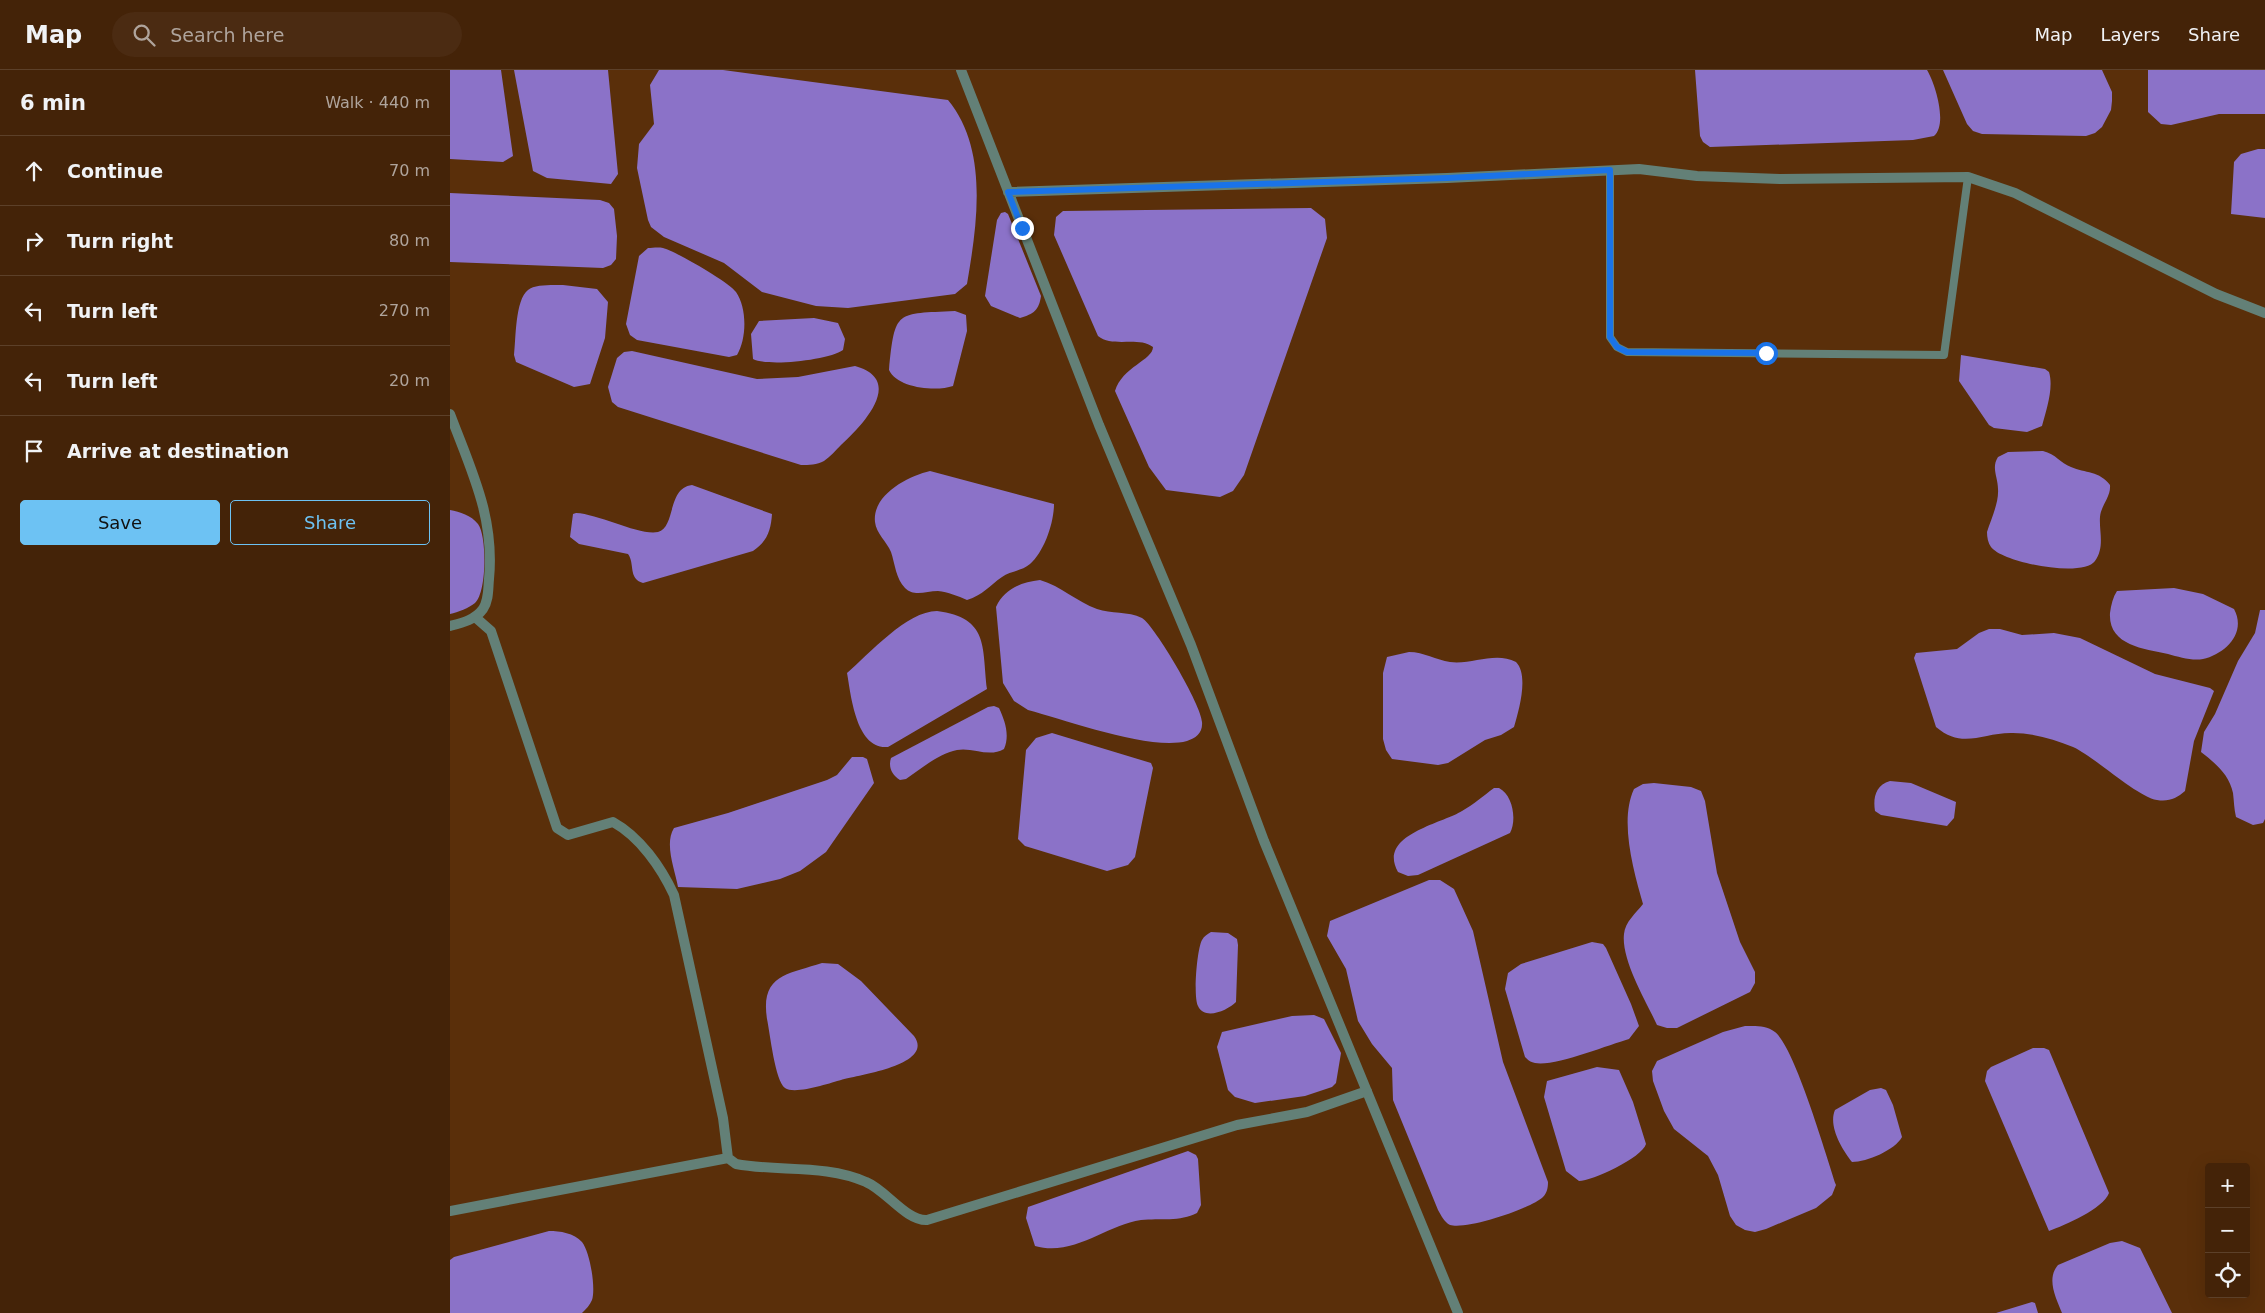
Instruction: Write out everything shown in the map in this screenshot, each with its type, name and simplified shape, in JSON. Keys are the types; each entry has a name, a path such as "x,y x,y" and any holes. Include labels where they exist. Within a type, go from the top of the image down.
{"street":[{"path":"961,70 1099,425 1191,645 1264,840 1458,1313"},
{"path":"1008,192 1447,178 1639,169 1697,176 1780,179 1968,177 2015,193 2216,294 2265,314"},
{"path":"450,414 469,460 487,517 491,540 488,597 483,608 475,617 450,626"},
{"path":"475,617 491,631 557,828 568,835 613,822 628,831 666,879 674,895 723,1118 728,1158 736,1164 810,1169 852,1176 878,1188 915,1219 927,1220 1237,1125 1307,1112 1367,1091"},
{"path":"450,1211 728,1158"}],"lane":[{"path":"1610,170 1610,337 1617,347 1627,352 1944,355 1968,177"}],"shaded area":[{"path":"450,70 501,70 513,156 503,162 450,159"},
{"path":"514,70 608,70 618,174 611,184 547,178 533,171"},
{"path":"659,70 723,70 948,100 961,120 970,142 975,165 976,213 967,284 955,294 848,308 816,306 762,292 724,263 664,237 651,227 648,220 637,168 639,144 654,124 650,85"},
{"path":"1695,70 1927,70 1939,103 1940,122 1934,136 1913,140 1710,147 1703,142 1700,136"},
{"path":"1943,70 2102,70 2112,92 2111,110 2102,127 2095,133 2086,136 1982,134 1973,131 1967,124"},
{"path":"2148,70 2265,70 2265,114 2219,114 2171,125 2161,124 2148,112"},
{"path":"2265,149 2265,218 2231,214 2234,162 2241,154"},
{"path":"450,193 600,200 609,203 614,209 617,236 616,259 611,265 603,268 450,262"},
{"path":"1311,208 1325,219 1327,238 1244,475 1233,491 1220,497 1166,490 1149,467 1115,391 1124,376 1152,352 1153,347 1140,342 1111,341 1098,336 1054,235 1056,217 1063,211"},
{"path":"1005,212 1008,214 1041,296 1035,311 1020,318 991,306 985,296 997,220 1001,213"},
{"path":"648,248 663,248 678,255 713,274 736,292 744,314 743,340 737,355 729,357 637,340 630,335 626,324 639,256"},
{"path":"544,285 597,289 608,302 605,338 590,384 574,387 516,362 514,355 518,311 524,295 531,288"},
{"path":"955,311 966,315 967,331 953,386 937,389 918,387 908,385 893,376 889,370 891,350 897,325 902,319 921,313"},
{"path":"814,318 838,323 845,339 843,350 825,357 798,361 771,362 753,359 751,334 759,321"},
{"path":"632,351 757,379 798,377 855,366 870,373 877,382 879,392 875,404 859,427 831,455 819,463 801,465 618,407 612,402 608,387 617,358 624,352"},
{"path":"1961,355 2045,369 2049,372 2051,385 2042,426 2027,432 1994,428 1989,425 1959,381"},
{"path":"2043,451 2071,467 2102,477 2110,485 2100,517 2100,550 2095,561 2088,566 2060,568 2026,563 1998,553 1989,544 1987,532 1998,494 1995,465 1998,457 2008,452"},
{"path":"930,471 1054,504 1054,512 1047,537 1035,559 1027,566 1005,575 982,593 967,600 953,594 938,591 916,593 905,588 898,576 891,552 879,534 875,522 876,512 879,503 893,488 912,477"},
{"path":"692,485 772,514 771,525 762,544 753,551 643,583 635,578 628,554 579,544 570,537 573,514 576,513 641,531 658,532 664,529 679,493 684,488"},
{"path":"450,510 469,516 478,524 483,540 484,576 479,597 475,603 470,607 450,614"},
{"path":"1040,580 1097,609 1125,613 1142,618 1167,650 1194,700 1202,722 1198,734 1187,741 1171,743 1152,742 1085,727 1028,710 1014,701 1003,683 996,607 1008,591 1020,585"},
{"path":"2174,588 2203,594 2234,609 2238,626 2232,641 2226,647 2203,659 2190,659 2129,644 2115,632 2111,624 2110,613 2112,601 2117,591"},
{"path":"2260,610 2265,610 2265,819 2263,823 2253,825 2236,817 2233,793 2228,780 2216,765 2201,752 2204,732 2215,714 2238,661 2255,633"},
{"path":"937,611 966,620 980,636 983,647 987,689 888,747 877,746 862,731 857,719 847,673 901,626 925,613"},
{"path":"1989,629 2000,629 2022,635 2054,633 2080,638 2155,674 2210,688 2214,691 2194,741 2185,791 2169,800 2157,800 2149,797 2127,785 2082,752 2066,744 2043,737 2028,734 2002,733 1964,739 1955,738 1936,727 1914,658 1916,653 1957,649 1979,633"},
{"path":"1409,652 1420,653 1450,662 1500,658 1516,662 1522,675 1522,693 1514,727 1501,735 1485,740 1448,763 1438,765 1392,759 1386,750 1383,739 1383,673 1387,657"},
{"path":"994,706 999,708 1006,728 1007,739 1004,749 993,753 957,750 937,758 906,779 900,780 895,776 890,768 891,758 988,707"},
{"path":"1052,733 1151,763 1153,768 1135,857 1128,865 1107,871 1025,846 1018,839 1026,750 1036,738"},
{"path":"852,757 867,759 874,783 826,852 800,871 780,879 737,889 678,887 670,849 671,834 674,828 728,813 827,780 837,775"},
{"path":"1890,781 1911,783 1956,802 1954,818 1947,826 1881,815 1875,811 1876,793 1881,786"},
{"path":"1654,783 1691,787 1701,791 1705,801 1717,873 1740,942 1755,972 1755,983 1750,992 1677,1028 1657,1025 1630,968 1624,944 1626,926 1643,904 1632,862 1628,831 1630,802 1634,789 1643,784"},
{"path":"1494,788 1499,788 1508,796 1513,815 1510,833 1418,875 1408,876 1398,872 1394,859 1396,849 1403,840 1414,832 1462,811"},
{"path":"1429,880 1440,880 1454,889 1473,931 1503,1062 1548,1182 1545,1194 1536,1202 1483,1222 1458,1226 1448,1224 1438,1210 1393,1100 1392,1068 1372,1044 1358,1021 1346,969 1327,936 1330,921"},
{"path":"1211,932 1228,933 1237,939 1238,945 1236,1002 1217,1013 1206,1013 1201,1010 1197,1001 1197,962 1200,945 1204,937"},
{"path":"1592,942 1603,944 1606,948 1639,1026 1629,1039 1568,1059 1544,1063 1530,1061 1525,1057 1505,989 1508,973 1521,964"},
{"path":"822,963 838,964 861,981 914,1036 918,1046 914,1054 905,1061 878,1072 813,1088 790,1090 781,1084 773,1056 767,1019 766,1004 768,993 779,978"},
{"path":"1314,1015 1324,1019 1341,1053 1336,1083 1332,1087 1305,1096 1255,1103 1235,1097 1228,1090 1217,1047 1222,1032 1292,1016"},
{"path":"1745,1026 1768,1028 1775,1032 1783,1042 1792,1058 1809,1103 1836,1185 1832,1195 1816,1208 1755,1232 1745,1230 1736,1225 1730,1216 1718,1175 1708,1156 1674,1129 1664,1111 1653,1081 1652,1071 1657,1061 1723,1032"},
{"path":"2033,1048 2049,1050 2109,1193 2092,1210 2073,1221 2049,1231 1985,1081 1987,1071 1991,1067"},
{"path":"1597,1067 1619,1070 1633,1102 1646,1144 1643,1150 1636,1156 1616,1168 1579,1181 1566,1171 1544,1097 1547,1081"},
{"path":"1881,1088 1886,1090 1893,1105 1902,1137 1887,1151 1865,1160 1852,1162 1837,1137 1833,1123 1835,1110 1870,1090"},
{"path":"1188,1151 1196,1155 1198,1159 1201,1205 1197,1213 1184,1218 1141,1220 1128,1223 1090,1239 1063,1247 1035,1246 1026,1218 1028,1207"},
{"path":"549,1231 562,1232 579,1239 588,1254 592,1270 593,1294 590,1304 582,1313 450,1313 450,1260 454,1257"},
{"path":"2122,1241 2140,1248 2172,1313 2062,1313 2052,1282 2054,1270 2058,1265 2110,1243"},
{"path":"2032,1302 2035,1303 2038,1313 1996,1313"}],"route":[{"path":"1022,228 1008,192 1447,178 1610,170 1610,337 1617,347 1627,352 1766,353"}]}
